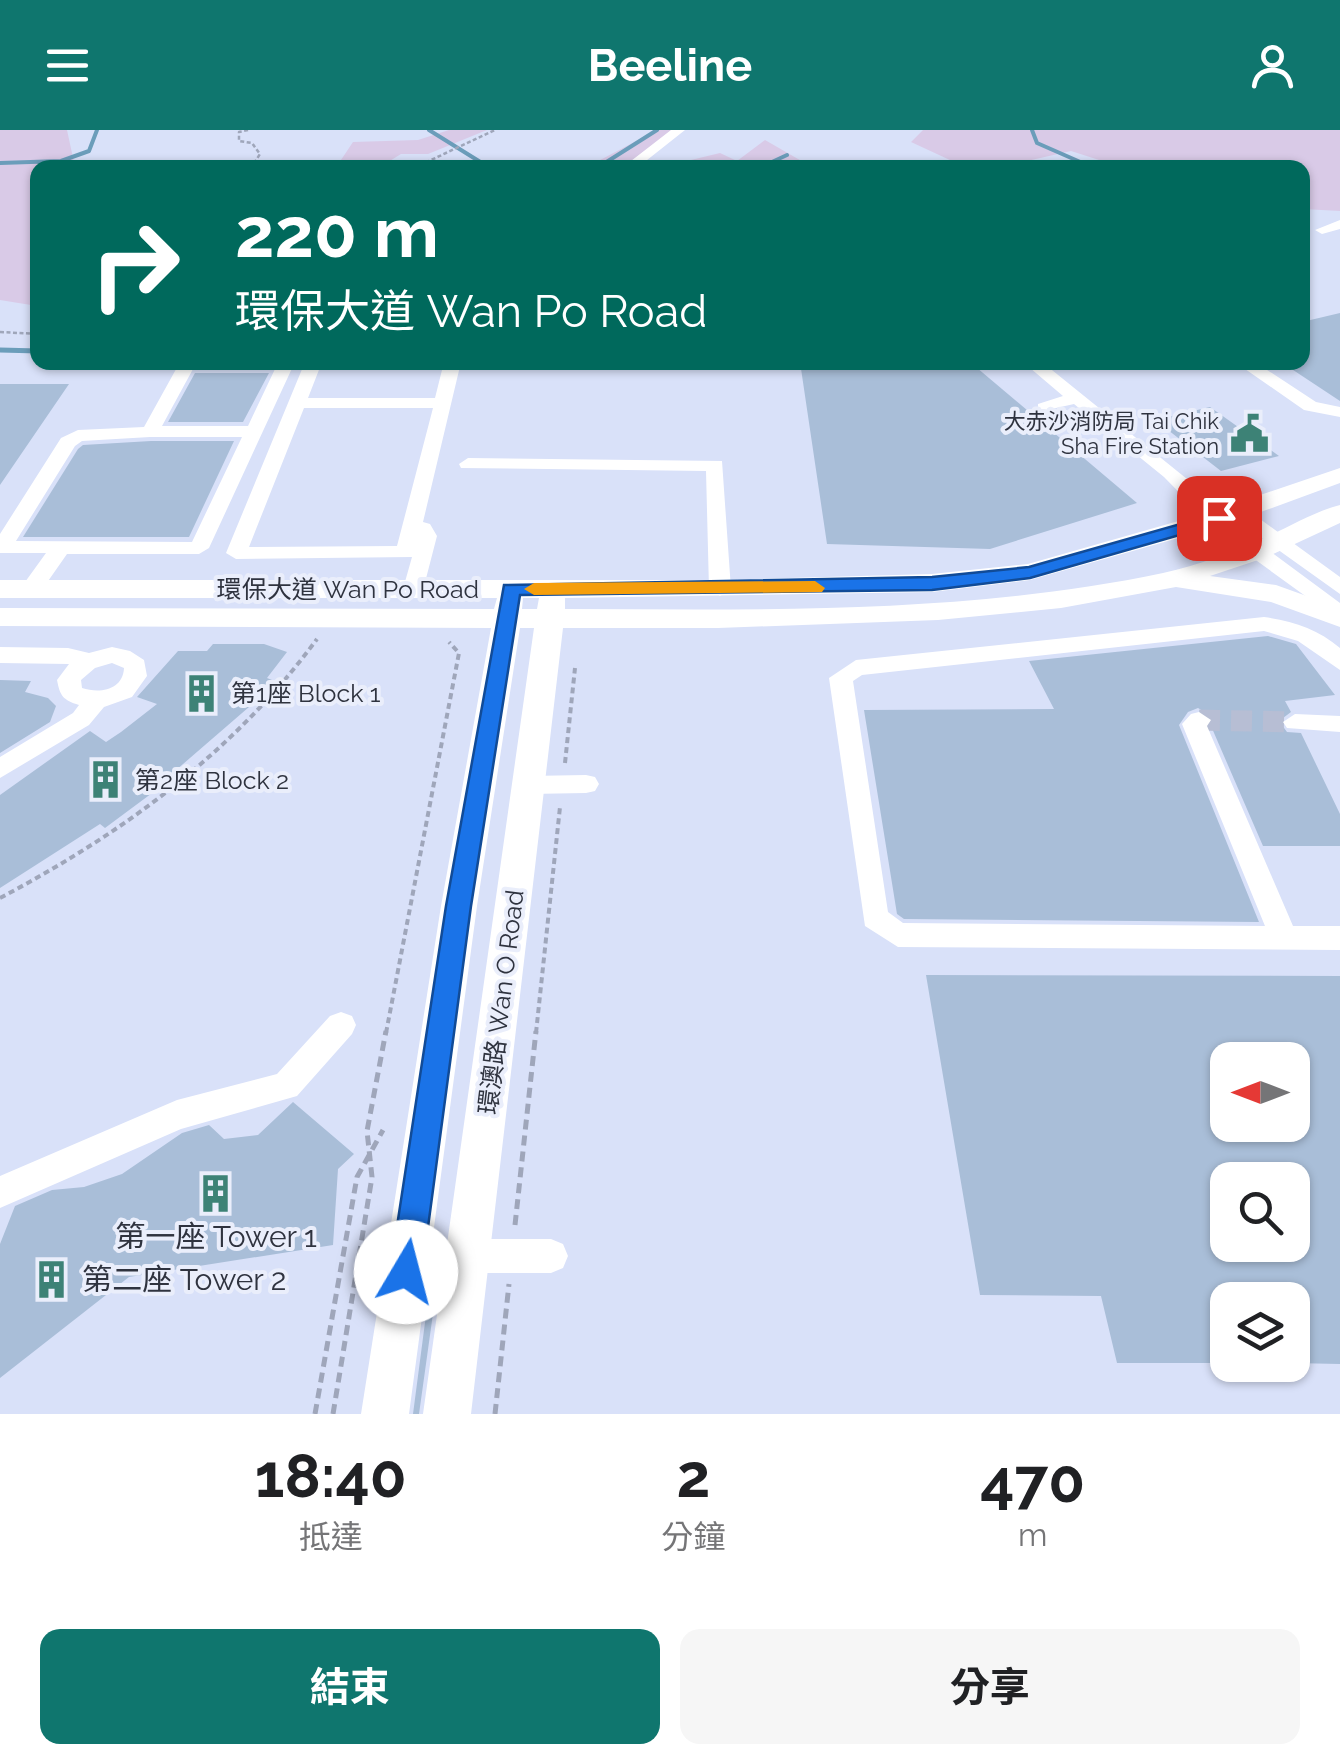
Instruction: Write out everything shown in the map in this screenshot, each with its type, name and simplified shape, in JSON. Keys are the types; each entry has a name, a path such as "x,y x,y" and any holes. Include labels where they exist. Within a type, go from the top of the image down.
{"main road":[{"name":"環保大道 Wan Po Road","path":"0,617 552,604 758,618 938,611 1061,600 1171,580 1340,475"},
{"name":"環保大道 Wan Po Road","path":"552,604 720,589 898,586 1127,562 1247,531 1340,513"},
{"path":"1171,580 1276,594 1340,616"},
{"name":"環保大道 Wan Po Road","path":"0,589 414,589 509,604"},
{"path":"385,1414 458,906 509,604"},
{"name":"環澳路 Wan O Road","path":"447,1414 468,1256 559,784 552,604"}],"street":[{"path":"639,160 679,130"},
{"path":"1322,230 1340,224"},
{"path":"150,432 182,370"},
{"path":"254,430 78,436 68,442 2,547 199,548 283,370"},
{"path":"311,370 236,553 406,552 452,370"},
{"path":"1040,370 1247,531 1340,616"},
{"path":"1255,370 1310,406 1340,412"},
{"path":"1044,408 1076,398"},
{"path":"298,403 444,403"},
{"path":"468,464 498,473 715,465 720,589"},
{"path":"412,526 422,526 428,536 414,589"},
{"path":"1247,531 1340,587"},
{"path":"31,588 61,546"},
{"path":"1340,662 1323,643 1286,627 1264,624 856,668 841,678 875,918 898,934 1340,938"},
{"path":"0,655 68,656 88,661 122,656 136,664 138,672 129,687 96,700 77,698 68,687 72,673 88,661"},
{"path":"0,769 81,719 96,700"},
{"path":"1199,720 1194,724 1284,938"},
{"path":"1295,722 1340,724"},
{"path":"0,1192 176,1114 286,1086 341,1025"},
{"path":"468,1256 551,1256"}],"path":[{"path":"248,130 238,132 239,140 252,143 260,154 256,160"},
{"path":"431,160 495,130"},
{"path":"0,332 30,334"},
{"path":"0,898 89,848 200,765 287,677 317,639"},
{"path":"333,1414 372,1177 367,1130 459,654 453,643 443,640"},
{"name":"環澳路 Wan O Road","path":"495,1414 574,668"},
{"path":"315,1414 357,1177 383,1130"}],"shaded area":[{"path":"0,130 67,130 73,160 30,160 30,305 0,300"},
{"path":"449,130 487,130 428,154 401,154 391,160 341,160 353,142 418,140"},
{"path":"657,130 673,130 632,160 600,160"},
{"path":"923,130 1340,130 1340,211 1310,209 1310,160 1099,160 1071,151 1031,160 950,160 911,142"},
{"path":"765,140 800,160 738,160"},
{"path":"720,153 735,160 691,160"}],"building":[{"path":"1340,313 1340,401 1293,370 1310,370 1310,320"},
{"path":"801,370 979,370 1137,503 990,549 827,544"},
{"path":"195,373 269,373 243,422 168,422"},
{"path":"0,384 69,384 0,485"},
{"path":"1210,407 1279,456 1221,471 1155,420"},
{"path":"234,441 189,537 23,537 83,445"},
{"path":"1268,636 1296,644 1335,695 1285,701 1291,712 1279,721 1287,732 1301,733 1340,814 1340,846 1263,846 1211,726 1213,717 1198,708 1188,712 1179,725 1259,922 904,919 897,914 864,710 1054,709 1029,661"},
{"path":"213,644 264,644 287,652 267,678 272,680 249,707 168,777 171,779 105,828 100,824 0,888 0,795 90,731 106,742 121,732 157,704 137,697 178,651 207,651"},
{"path":"0,680 31,681 25,692 48,698 56,706 50,722 0,753"},
{"path":"926,975 1340,976 1340,1364 1310,1363 1310,1282 1210,1282 1210,1363 1117,1363 1101,1296 980,1295"},
{"path":"293,1102 354,1154 338,1169 333,1245 129,1277 0,1378 0,1244 15,1206 52,1190 84,1187 122,1174 182,1133 209,1125 224,1139 258,1135"},
{"path":"429,1292 436,1292 419,1414 413,1414"}],"waterway":[{"path":"64,160 89,151 97,130"},
{"path":"429,130 477,160"},
{"path":"610,160 657,130"},
{"path":"1032,130 1037,143 1076,160"},
{"path":"776,160 787,155"},
{"path":"0,163 30,162"},
{"path":"0,350 30,351"}],"tunnel":[{"path":"1199,720 1295,722"}],"slow traffic":[{"path":"534,589 815,588"}],"place":[{"name":"大赤沙消防局 Tai Chik Sha Fire Station","path":"1249,434"},
{"name":"第1座 Block 1","path":"201,693"},
{"name":"第2座 Block 2","path":"105,780"},
{"name":"第一座 Tower 1","path":"216,1193"},
{"name":"第二座 Tower 2","path":"52,1280"}],"route":[{"path":"406,1272 458,906 511,589 932,584 1030,572 1219,518"}]}
